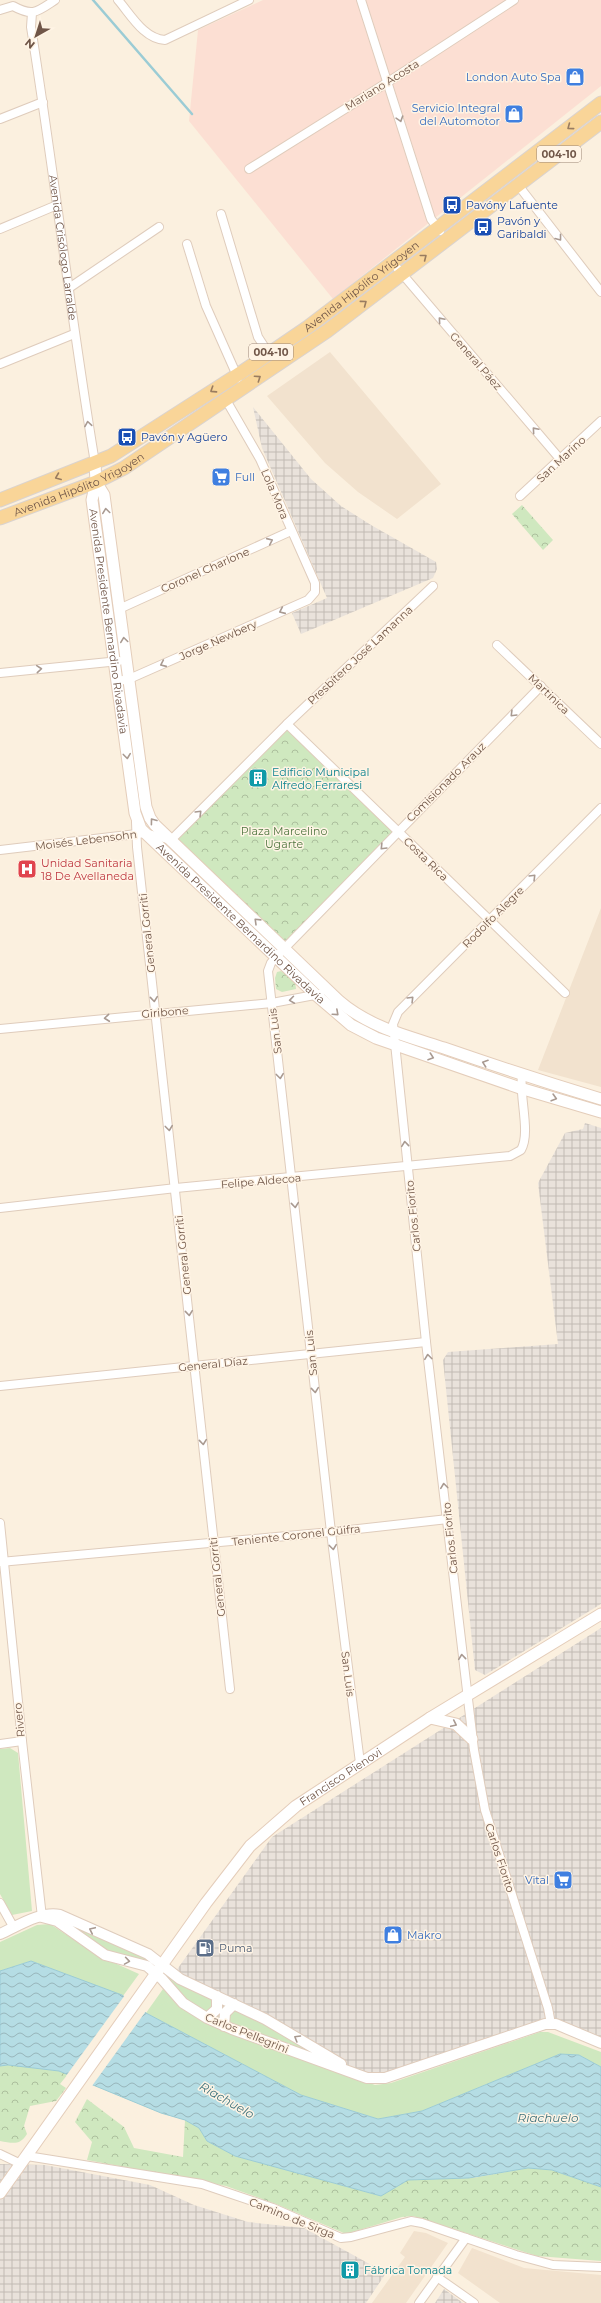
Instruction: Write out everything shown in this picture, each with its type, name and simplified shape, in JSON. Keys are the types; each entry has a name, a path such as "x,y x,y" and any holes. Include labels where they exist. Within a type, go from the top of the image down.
{"main road":[{"name":"Avenida Hipólito Yrigoyen","path":"0,500 95,463 116,453 269,354 308,327 601,103"},
{"name":"Avenida Hipólito Yrigoyen","path":"0,518 96,482 124,468 316,339 601,122"},
{"name":"Avenida Crisólogo Larralde","path":"95,463 96,482"},
{"name":"Avenida Presidente Bernardino Rivadavia","path":"96,482 104,495 148,813 155,825 330,992 360,1017 393,1031 522,1075 601,1099"},
{"name":"Avenida Presidente Bernardino Rivadavia","path":"96,482 92,500 136,821 140,834 316,995 351,1025 362,1032 520,1088 601,1112"},
{"name":"Francisco Pienovi","path":"0,2194 136,2000 210,1897 250,1846 296,1806 360,1762 601,1614"},
{"path":"430,1718 456,1724 472,1739"}],"street":[{"path":"0,10 5,7 13,6 25,13 32,13 55,0"},
{"path":"118,0 147,34 157,40 165,40 249,0"},
{"path":"360,0 432,219 446,239"},
{"name":"Mariano Acosta","path":"248,169 388,82 514,0"},
{"name":"Avenida Crisólogo Larralde","path":"32,13 32,27 69,288 74,334 95,463"},
{"path":"0,119 43,102"},
{"path":"518,185 601,292"},
{"path":"0,229 57,205"},
{"path":"221,214 258,336 269,354"},
{"path":"69,288 159,227"},
{"path":"187,244 206,306 243,388"},
{"name":"General Páez","path":"392,262 560,459"},
{"path":"0,364 74,334"},
{"name":"Lola Mora","path":"226,400 260,460 315,583 315,592"},
{"name":"San Marino","path":"520,496 601,421"},
{"name":"Coronel Charlone","path":"119,609 291,531"},
{"name":"Presbítero José Lamanna","path":"171,840 287,724 433,586"},
{"name":"Jorge Newbery","path":"118,681 129,679 308,600 315,592"},
{"name":"Martinica","path":"497,645 601,744"},
{"path":"0,672 127,660"},
{"name":"Comisionado Arauz","path":"285,948 397,831 540,686"},
{"name":"Costa Rica","path":"287,724 565,993"},
{"name":"Rodolfo Alegre","path":"394,1044 394,1018 398,1012 601,808"},
{"name":"Moisés Lebensohn","path":"0,850 140,834 171,840"},
{"name":"General Gorriti","path":"140,834 156,1013 230,1689"},
{"name":"San Luis","path":"285,948 271,963 268,971 331,1532 360,1762"},
{"name":"Giribone","path":"0,1029 272,1003 330,992"},
{"name":"Carlos Fiorito","path":"394,1044 426,1342 448,1519 466,1696 472,1739 485,1810 548,2008 550,2024"},
{"path":"520,1088 522,1075"},
{"name":"Felipe Aldecoa","path":"0,1208 176,1188 510,1156 521,1150 525,1140 520,1088"},
{"name":"General Díaz","path":"0,1386 426,1342"},
{"name":"Teniente Coronel Güifra","path":"2,1562 331,1532 448,1519"},
{"name":"Rivero","path":"0,1523 2,1562 42,1917"},
{"path":"0,1744 22,1741"},
{"path":"0,1903 14,1928"},
{"name":"Carlos Pellegrini","path":"0,1934 34,1918 54,1914 60,1915 148,1954 183,2003 206,2018 224,2026 373,2079 385,2078 539,2025 550,2024"},
{"name":"Carlos Pellegrini","path":"42,1917 57,1921 101,1953 111,1957 159,1968 265,2019 361,2076"},
{"path":"101,1953 99,1944 101,1940 110,1938"},
{"path":"206,2018 217,2010 217,1996"},
{"path":"224,2026 225,2013 234,2004"},
{"path":"550,2024 601,2044"},
{"name":"Camino de Sirga","path":"0,2154 24,2160 202,2184 273,2208 341,2238 351,2237 411,2221 516,2255 553,2265 601,2267"},
{"path":"419,2303 466,2238"},
{"path":"437,2277 474,2303"}],"shaded area":[{"path":"263,0 601,0 601,86 333,299 189,121 198,30"},
{"path":"330,352 441,484 397,519 358,492 325,463 267,396"},
{"path":"253,407 311,479 341,506 436,562 437,569 433,578 301,634 292,613 327,598 262,448"},
{"path":"601,908 601,1087 538,1070"},
{"path":"585,1123 601,1128 601,1604 485,1675 475,1670 443,1360 448,1352 558,1344 538,1183 565,1133 583,1129"},
{"path":"601,1628 601,2048 557,2030 545,2029 385,2082 189,2011 163,1989 272,1837"},
{"path":"0,2164 45,2165 150,2185 194,2205 248,2222 304,2228 386,2273 366,2303 0,2303"},
{"path":"414,2231 426,2233 448,2243 406,2303 372,2303 405,2257 400,2253"},
{"path":"472,2248 524,2268 601,2275 601,2303 500,2303 458,2273"},
{"path":"444,2289 463,2303 435,2303"}],"green space":[{"path":"522,505 553,540 543,550 512,514"},
{"name":"Plaza Marcelino Ugarte","path":"287,724 397,831 285,948 171,840"},
{"path":"281,971 295,981 296,989 282,992 276,989 275,978 277,972"},
{"path":"10,1748 18,1753 32,1911 12,1915 0,1894 0,1749"},
{"path":"48,1914 110,1938 361,2076 207,2018 155,1973 123,1960"},
{"path":"50,1924 99,1956 139,1974 123,1996 31,1961 0,1971 0,1942 37,1925"},
{"path":"163,1989 178,2005 189,2013 226,2030 375,2085 391,2083 540,2032 548,2032 601,2052 601,2067 579,2055 560,2054 422,2111 378,2119 301,2095 146,2013"},
{"path":"8,2065 59,2071 68,2074 60,2084 66,2088 56,2101 30,2106 24,2126 27,2134 22,2140 15,2143 0,2141 0,2066"},
{"path":"87,2099 124,2127 134,2148 183,2157 185,2120 199,2128 207,2141 235,2156 381,2196 408,2180 473,2178 528,2168 552,2170 601,2187 601,2261 537,2256 413,2216 402,2217 346,2234 276,2204 226,2186 87,2160 92,2142 75,2122"}],"water":[{"name":"Riachuelo","path":"31,1961 122,1995 146,2013 301,2095 378,2119 422,2111 560,2054 579,2055 601,2067 601,2187 552,2170 528,2168 469,2178 408,2180 381,2196 235,2156 207,2141 199,2128 185,2120 161,2113 59,2071 8,2065 0,2066 0,1971"}],"pier":[{"path":"125,1995 146,2011 92,2086 66,2076"}],"waterway":[{"path":"93,0 192,114"}],"place":[{"name":"London Auto Spa","path":"575,77"},
{"name":"Servicio Integral del Automotor","path":"514,114"},
{"name":"Pavóny Lafuente","path":"452,205"},
{"name":"Pavón y Garibaldi","path":"483,227"},
{"name":"Pavón y Agüero","path":"127,437"},
{"name":"Full","path":"221,477"},
{"name":"Edificio Municipal Alfredo Ferraresi","path":"258,778"},
{"name":"Unidad Sanitaria 18 De Avellaneda","path":"27,869"},
{"name":"Vital","path":"563,1880"},
{"name":"Makro","path":"393,1935"},
{"name":"Puma","path":"205,1948"},
{"name":"Fábrica Tomada","path":"350,2270"}]}
